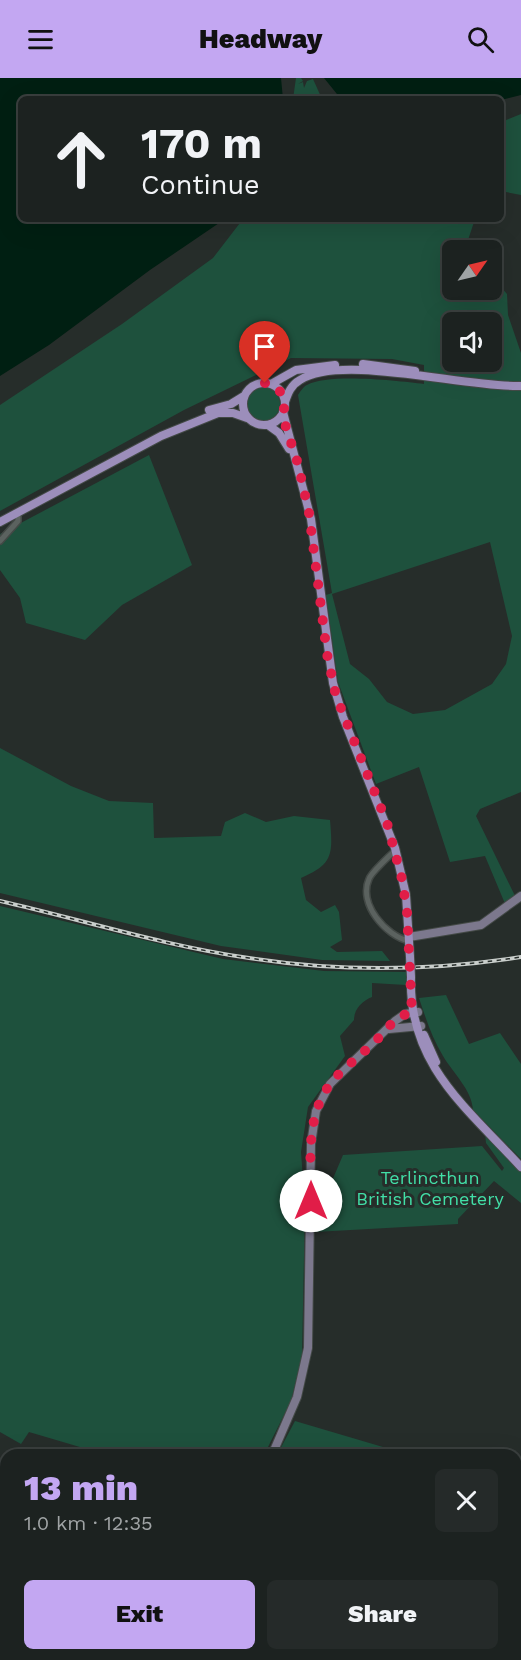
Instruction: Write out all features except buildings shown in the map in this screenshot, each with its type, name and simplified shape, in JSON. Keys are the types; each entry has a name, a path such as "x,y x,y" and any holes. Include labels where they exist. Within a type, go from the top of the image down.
{"main road":[{"path":"178,430 206,411 231,404 257,384 271,384 299,370 354,364 388,366 448,380"},
{"path":"268,425 276,421 283,412 285,402 297,382 319,372 367,370 481,385 521,386"},
{"path":"271,384 280,391 285,402"},
{"path":"244,396 242,406 247,418"},
{"path":"283,412 307,500 330,669 343,717 395,851 406,895 411,977 415,1013 419,1026 438,1067 462,1103 521,1167"},
{"path":"0,522 139,447 221,413 236,413 257,424 268,425 279,433 287,444 307,500"},
{"path":"409,939 481,925 521,896"},
{"path":"275,1449 297,1397 309,1342 312,1123 322,1095 346,1067 400,1016 415,1013"},
{"path":"387,1029 398,1026 419,1026"}],"street":[{"path":"0,542 18,521 18,512"},
{"path":"395,851 370,876 367,894 383,928 409,939"}],"green space":[{"path":"296,78 301,78 303,81 298,84 303,82 304,88 307,81 313,79 321,96 293,96"},
{"path":"521,114 521,195 504,192 504,121"},
{"path":"241,222 474,222 468,240 442,240 442,300 502,300 502,288 507,294 508,315 521,353 521,792 480,809 476,816 516,898 506,906 485,856 450,862 419,767 376,784 338,682 326,595 332,593 298,395 307,385 331,379 424,384 424,365 392,359 291,358 184,410 0,511 0,405 122,324 213,258","holes":["490,542 512,636 506,664 492,684 445,710 413,714 387,702 369,679 350,664 332,594"]},
{"path":"263,387 275,392 280,404 275,416 263,421 251,416 246,404 251,392"},
{"path":"149,455 192,565 122,605 85,640 26,623 20,598 0,570 0,534"},
{"path":"0,748 71,786 109,801 153,803 154,838 221,836 225,822 245,813 266,822 294,816 330,820 331,850 329,857 319,868 301,878 306,900 321,912 335,905 339,912 342,940 330,947 337,952 382,951 390,961 322,960 221,946 0,893"},
{"path":"0,906 223,959 324,971 407,972 406,985 372,983 372,997 359,1006 354,1020 340,1036 345,1056 308,1107 301,1152 305,1206 302,1356 291,1401 267,1449 87,1449 29,1432 21,1444 0,1432"},
{"path":"446,995 469,1044 500,1033 521,1064 521,1159 473,1110 466,1089 436,1042 419,998"},
{"name":"Terlincthun British Cemetery","path":"485,1133 521,1172 521,1203 494,1181 458,1219 458,1224 315,1232 317,1216 343,1155 482,1146 502,1171 504,1168 486,1143"},
{"path":"295,1421 390,1449 280,1449"}],"shaded area":[{"path":"0,78 281,78 283,96 18,96 18,222 221,222 150,270 49,345 0,376"},
{"path":"324,78 521,78 521,95 504,99 504,96 339,96"}],"railway":[{"path":"0,901 186,947 283,963 385,968 453,965 521,957"}],"route":[{"path":"265,383 278,388 284,399 284,421 298,464 310,519 326,648 333,683 343,717 385,819 400,867 405,890 409,941 412,1013 400,1016 392,1023 332,1081 322,1095 313,1118 311,1201"}]}
